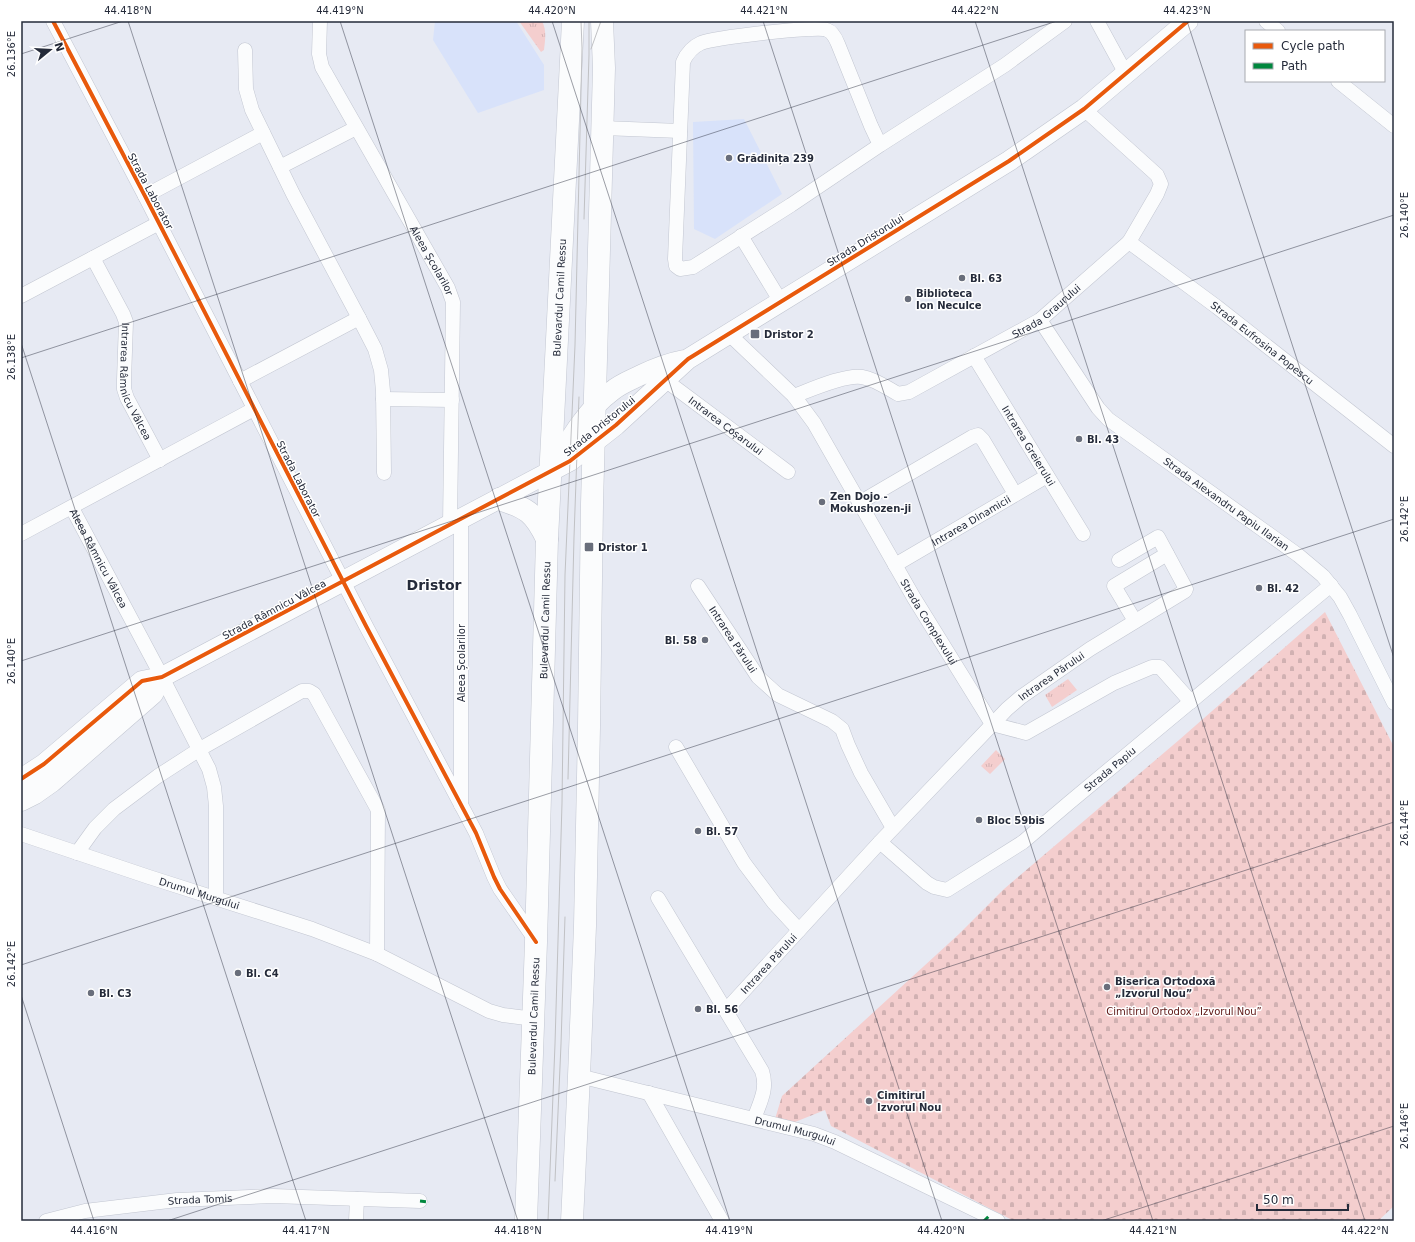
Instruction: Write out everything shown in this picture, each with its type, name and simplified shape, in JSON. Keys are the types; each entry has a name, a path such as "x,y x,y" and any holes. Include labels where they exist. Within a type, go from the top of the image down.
{"main road":[{"name":"Bulevardul Camil Ressu","path":"526,1221 534,1019 547,539 573,21"},
{"path":"572,1221 585,926 593,443 603,128 604,45 602,21"},
{"path":"572,43 604,45"},
{"path":"499,499 528,510 540,524 547,539"}],"street":[{"name":"Strada Laborator","path":"53,21 159,223 343,582 482,845 500,889 536,942"},
{"name":"Aleea Școlarilor","path":"320,21 319,54 322,67 451,295 453,302 452,400 461,632 461,807"},
{"path":"1098,21 1126,74"},
{"name":"Strada Dristorului","path":"550,472 570,461 616,425 688,360 1009,161 1084,109 1188,21"},
{"path":"1266,21 1277,30"},
{"path":"880,145 834,35 827,30 816,28 712,40 694,47 687,53 683,62 675,259 676,266 680,269 693,267 999,69 1062,22"},
{"path":"246,50 246,89 252,110 375,349 381,370 384,473"},
{"path":"1339,82 1394,126"},
{"name":"Strada Graurului","path":"794,396 840,379 861,376 872,380 898,394 905,393 1040,320 1130,242 1161,184 1157,175 1084,109"},
{"path":"280,167 356,128"},
{"path":"603,128 680,131"},
{"name":"Strada Laborator","path":"145,196 263,133"},
{"path":"21,296 159,223"},
{"path":"741,236 781,302"},
{"name":"Strada Eufrosina Popescu","path":"1130,242 1223,312 1394,446"},
{"name":"Intrarea Râmnicu Vâlcea","path":"94,258 126,322 124,389 127,398 160,460"},
{"path":"240,381 359,318"},
{"name":"Strada Alexandru Papiu Ilarian","path":"1040,320 1098,408 1108,419 1298,555 1315,568 1331,585 1350,615 1394,703"},
{"name":"Strada Complexului","path":"729,334 794,396 814,423 895,565 992,724"},
{"name":"Intrarea Greierului","path":"974,356 1083,534"},
{"name":"Strada Dristorului","path":"550,472 571,437 594,407 612,391 656,368 671,362 688,360"},
{"name":"Intrarea Coșarului","path":"665,380 788,472"},
{"path":"383,399 452,400"},
{"name":"Aleea Râmnicu Vâlcea","path":"216,898 216,806 214,787 209,769 200,749 72,508 254,409"},
{"path":"859,503 972,437 978,436 983,440 1015,494"},
{"name":"Strada Râmnicu Vâlcea","path":"21,779 44,764 142,681 162,677 550,472"},
{"name":"Intrarea Dinamicii","path":"895,565 1047,476"},
{"path":"21,534 72,508"},
{"name":"Intrarea Părului","path":"726,1010 893,828 992,724 1021,697 1090,650 1186,589 1158,537 1119,560"},
{"path":"1135,621 1114,586 1167,554"},
{"name":"Strada Papiu","path":"880,842 927,883 934,887 947,890 1023,842 1331,585"},
{"name":"Intrarea Părului","path":"698,586 758,677 778,695 832,721 842,729 861,773 893,828"},
{"path":"992,724 1026,733 1114,683 1152,667 1160,667 1191,702"},
{"path":"21,801 52,782 153,694 162,677"},
{"path":"76,853 95,828 114,809 158,776 200,749 302,691 308,691 314,694 378,810 376,954"},
{"path":"676,747 744,863 774,903 799,930"},
{"name":"Drumul Murgului","path":"21,834 312,930 376,954 489,1011 503,1015 534,1019"},
{"path":"658,898 762,1071 765,1087 754,1119"},
{"name":"Drumul Murgului","path":"579,1076 814,1134 835,1142 998,1221"},
{"path":"650,1093 722,1221"},
{"name":"Strada Tomis","path":"46,1221 85,1211 176,1200 273,1196 420,1201"},
{"path":"356,1221 357,1199"}],"shaded area":[{"path":"435,21 516,21 544,65 544,90 478,113 433,40"},
{"name":"Grădinița 239","path":"744,119 782,194 715,239 694,229 693,122"}],"green space":[{"path":"519,21 542,21 545,32 544,50 541,52"},
{"name":"Cimitirul Ortodox „Izvorul Nou”","path":"1325,612 1394,747 1394,1206 1378,1221 1014,1221 831,1126 825,1110 790,1124 775,1119 782,1096 959,934 1004,889 1179,740"},
{"path":"1068,679 1077,690 1052,707 1045,695"},
{"path":"996,750 1005,759 990,774 981,766"}],"tram line":[{"path":"548,1221 562,803 565,575 575,345 582,48 581,21"},
{"path":"584,219 589,21"},
{"path":"591,49 601,21"},
{"path":"568,779 579,397"},
{"path":"555,1181 565,917"}],"marked path":[{"path":"420,1201 429,1202"},
{"path":"984,1221 989,1216"}],"cycle path":[{"path":"53,21 145,196 366,626 476,833 500,889 536,942"},
{"path":"21,779 44,764 142,681 162,677 570,461 616,425 688,359 1009,161 1084,109 1188,21"}],"place":[{"name":"Grădinița 239","path":"729,158"},
{"name":"Bl. 63","path":"962,278"},
{"name":"Biblioteca Ion Neculce","path":"908,299"},
{"name":"Dristor 2","path":"755,334"},
{"name":"Bl. 43","path":"1079,439"},
{"name":"Zen Dojo - Mokushozen-ji","path":"822,502"},
{"name":"Dristor 1","path":"589,547"},
{"name":"Bl. 42","path":"1259,588"},
{"name":"Bl. 58","path":"705,640"},
{"name":"Bloc 59bis","path":"979,820"},
{"name":"Bl. 57","path":"698,831"},
{"name":"Bl. C4","path":"238,973"},
{"name":"Biserica Ortodoxă „Izvorul Nou”","path":"1107,987"},
{"name":"Bl. C3","path":"91,993"},
{"name":"Bl. 56","path":"698,1009"},
{"name":"Cimitirul Izvorul Nou","path":"869,1101"}],"district":[{"name":"Dristor","path":"434,585"}]}
